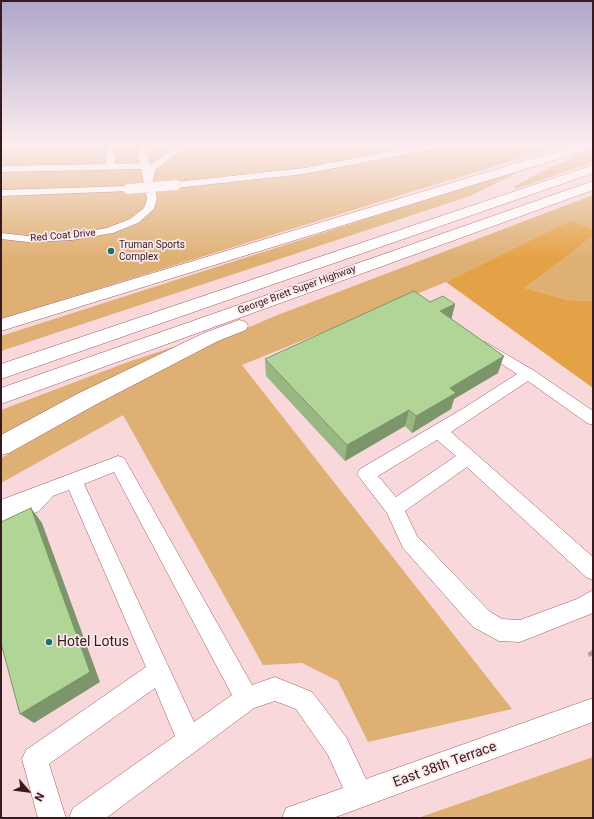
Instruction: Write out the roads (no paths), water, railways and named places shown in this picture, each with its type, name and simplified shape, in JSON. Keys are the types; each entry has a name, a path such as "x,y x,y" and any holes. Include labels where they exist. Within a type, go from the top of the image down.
{"highway":[{"path":"1,325 469,182"},
{"path":"456,216 513,182"},
{"name":"George Brett Super Highway","path":"1,372 554,182"},
{"name":"George Brett Super Highway","path":"1,396 593,185"},
{"path":"1,446 85,400 211,338 300,301 368,265"}],"street":[{"name":"Red Coat Drive","path":"1,236 28,239 66,237 99,233 127,225 145,213 151,204 152,199 149,182"},
{"path":"1,193 128,189 201,182"},
{"path":"470,338 528,374 593,420"},
{"path":"528,374 501,393 366,474 394,508 410,542 481,619 499,630 520,631 583,607 593,601"},
{"path":"439,431 593,570"},
{"path":"394,508 468,457"},
{"path":"1,508 24,498 47,492 118,463 246,699"},
{"path":"74,481 160,671 189,740"},
{"path":"1,520 32,505 47,492"},
{"path":"52,818 35,759 160,671"},
{"path":"83,818 246,699 275,689 304,700 337,746 360,795"},
{"name":"East 38th Terrace","path":"296,818 593,710"}],"place":[{"name":"Truman Sports Complex","path":"111,251"},
{"name":"Hotel Lotus","path":"49,642"}]}
